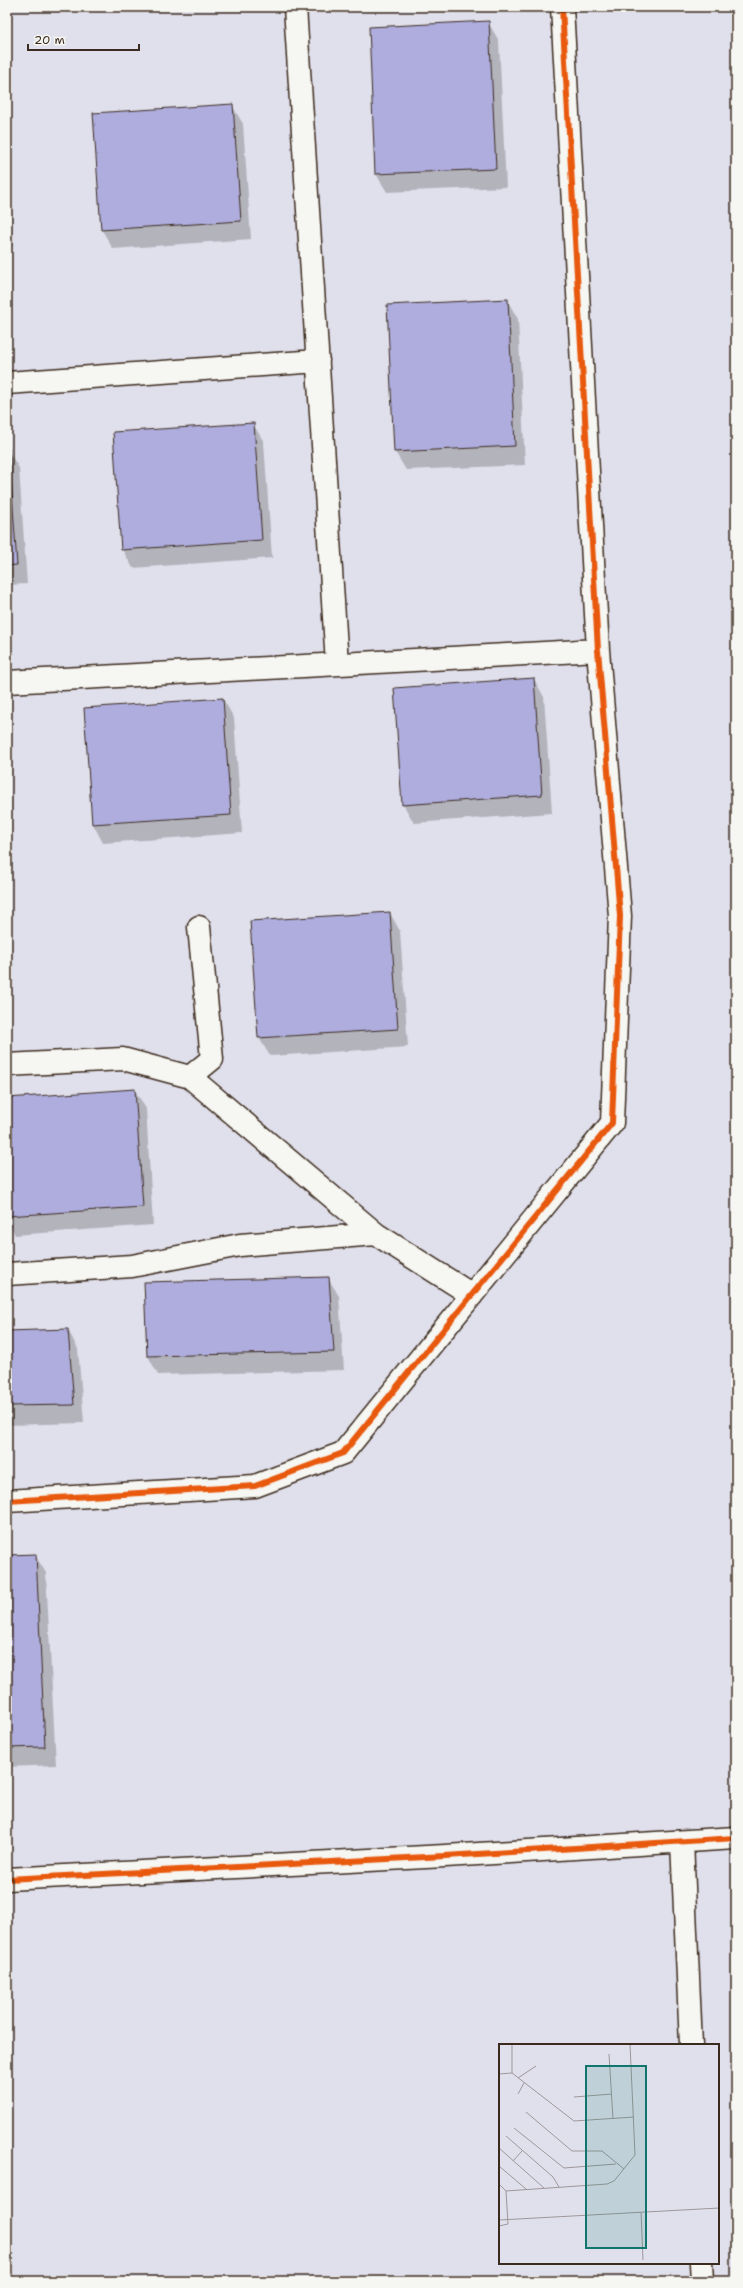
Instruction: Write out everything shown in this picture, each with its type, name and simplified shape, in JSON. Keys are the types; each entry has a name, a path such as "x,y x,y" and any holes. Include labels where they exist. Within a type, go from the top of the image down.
{"street":[{"path":"295,7 336,664"},
{"path":"7,1501 255,1486 343,1453 612,1123 620,916 598,650 562,7"},
{"path":"7,383 318,361"},
{"path":"7,682 598,650"},
{"path":"190,1077 212,1059 199,928"},
{"path":"7,1065 123,1059 190,1077 376,1234 472,1295"},
{"path":"7,1274 132,1266 240,1245 376,1234"},
{"path":"7,1879 445,1856 736,1838"},
{"path":"682,1842 691,2044"},
{"path":"701,2264 702,2281"}],"building":[{"path":"489,21 496,169 375,174 369,27"},
{"path":"233,104 241,221 101,230 93,113"},
{"path":"508,299 515,446 394,452 387,305"},
{"path":"254,423 262,540 121,550 113,432"},
{"path":"7,448 9,448 17,565 7,566"},
{"path":"534,678 542,795 402,805 394,688"},
{"path":"223,698 231,815 92,824 84,708"},
{"path":"390,912 398,1029 258,1038 250,921"},
{"path":"135,1089 143,1207 7,1216 7,1098"},
{"path":"329,1277 334,1352 147,1356 144,1282"},
{"path":"68,1329 74,1405 7,1406 7,1331"},
{"path":"36,1554 45,1747 7,1748 7,1555"}],"cycle path":[{"path":"7,1501 255,1486 343,1453 612,1123 620,916 598,650 562,7"},
{"path":"7,1879 445,1856 736,1838"}]}
